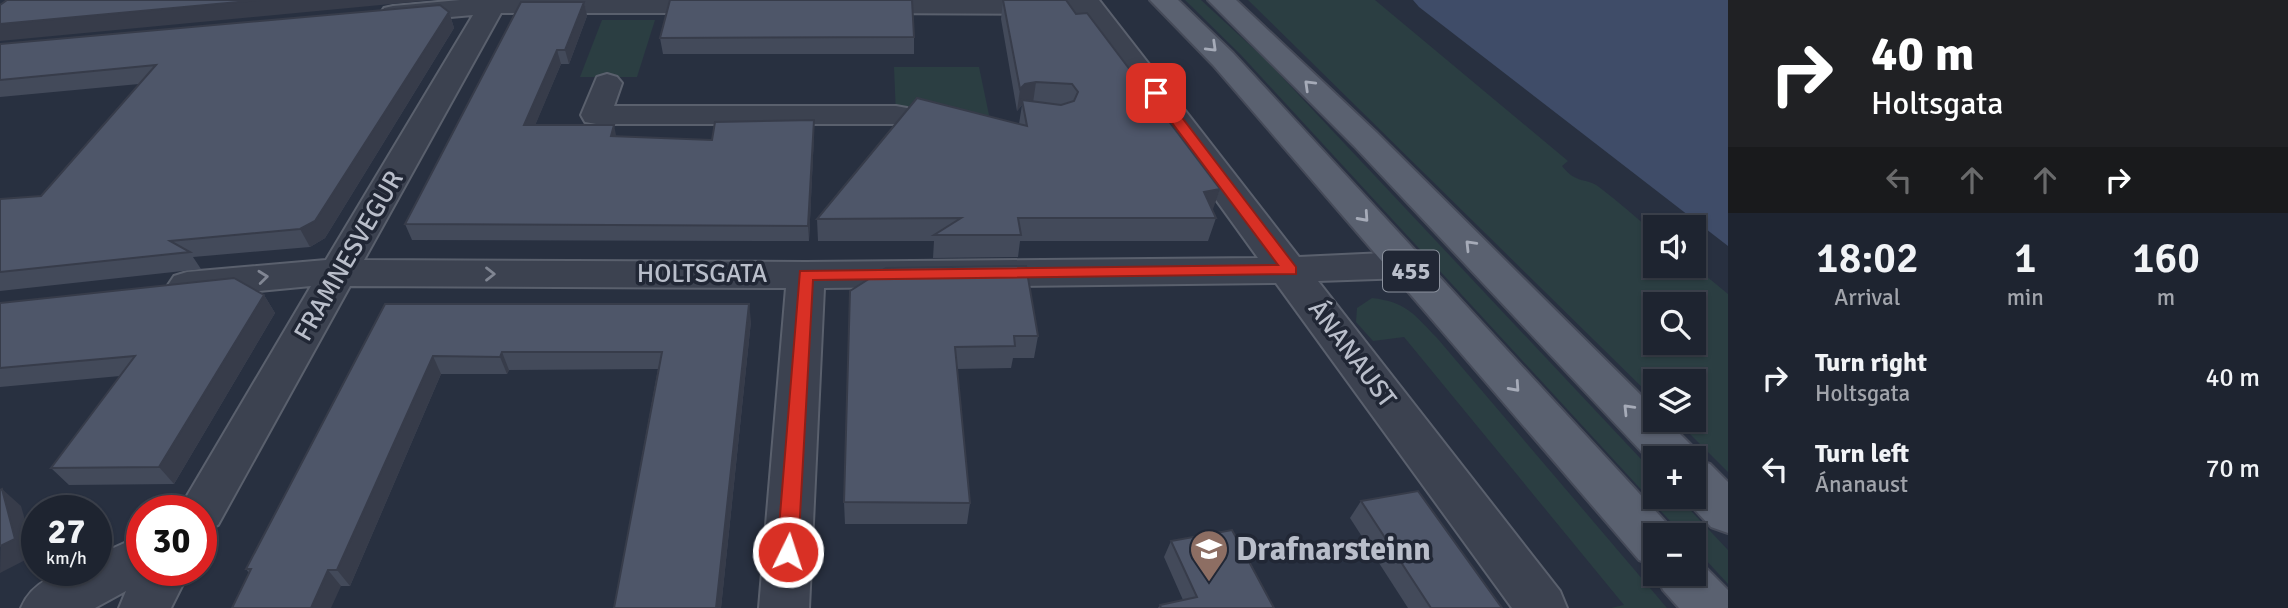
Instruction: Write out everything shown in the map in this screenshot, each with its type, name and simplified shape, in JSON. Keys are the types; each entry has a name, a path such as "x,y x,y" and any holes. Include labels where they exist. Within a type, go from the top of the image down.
{"main road":[{"name":"455","path":"1163,0 1223,59 1643,530"},
{"name":"455","path":"1221,0 1365,139 1663,446"},
{"path":"1706,490 1728,513"},
{"path":"1692,586 1712,608"}],"street":[{"path":"369,16 493,3 739,5"},
{"name":"FRAMNESVEGUR","path":"210,495 493,3"},
{"path":"835,5 1087,3"},
{"name":"ÁNANAUST","path":"1087,3 1157,115 1290,271 1542,608"},
{"path":"607,83 596,115 860,103 895,115"},
{"name":"HOLTSGATA","path":"152,289 276,276 340,273 806,275 1290,271 1406,265"},
{"path":"784,608 806,275"},
{"path":"46,608 126,566"},
{"path":"144,608 157,586"}],"green space":[{"path":"1185,0 1201,0 1266,60 1643,461 1643,492 1241,55"},
{"path":"1248,0 1375,0 1568,161 1562,166 1567,172 1599,187 1643,223 1643,278 1706,278 1706,276 1728,294 1728,472 1706,450 1706,446 1702,446 1688,432 1706,432 1706,369 1643,369 1643,388"},
{"path":"602,20 655,20 637,77 580,77"},
{"path":"894,67 979,67 989,115 896,115"},
{"path":"1372,298 1409,310 1437,338 1643,580 1643,586 1648,586 1667,608 1611,608 1624,605 1404,337 1373,341 1356,322 1357,308"},
{"path":"1659,509 1689,509 1703,523 1672,523"},
{"path":"1706,527 1728,550 1728,584 1706,560"}],"water":[{"path":"1413,0 1728,0 1728,246 1706,229 1706,215 1688,215"}],"building":[{"path":"7,0 260,0 0,24 0,5"},
{"path":"670,0 912,0 914,37 660,38"},
{"path":"1003,0 1066,0 1076,14 1087,13 1220,189 1204,192 1216,218 1018,218 1021,235 934,235 961,218 817,219 917,98 1027,126 1022,100 1061,105 1074,101 1078,92 1072,84 1036,82 1025,84 1020,89"},
{"path":"521,2 584,2 565,50 557,50 524,125 614,125 611,136 712,140 715,122 814,120 808,226 405,224"},
{"path":"440,5 449,12 315,221 300,229 170,241 190,252 0,272 0,199 41,196 156,65 0,80 0,44"},
{"path":"1026,266 1038,336 1014,336 1015,346 955,347 970,503 844,502 850,291 886,268"},
{"path":"234,278 264,295 159,467 51,468 135,356 0,368 0,303"},
{"path":"385,304 749,304 716,608 614,608 662,352 502,352 500,357 433,356 337,570 328,570 311,608 232,608 251,569 246,569"},
{"path":"2,489 15,539 0,546 0,490"},
{"path":"1418,491 1502,608 1431,608 1361,501"},
{"path":"1232,530 1274,608 1161,608 1160,605 1197,597 1171,541"}],"place":[{"name":"Drafnarsteinn","path":"1209,583"}],"route":[{"path":"788,552 806,275 1290,271 1156,93"}]}
